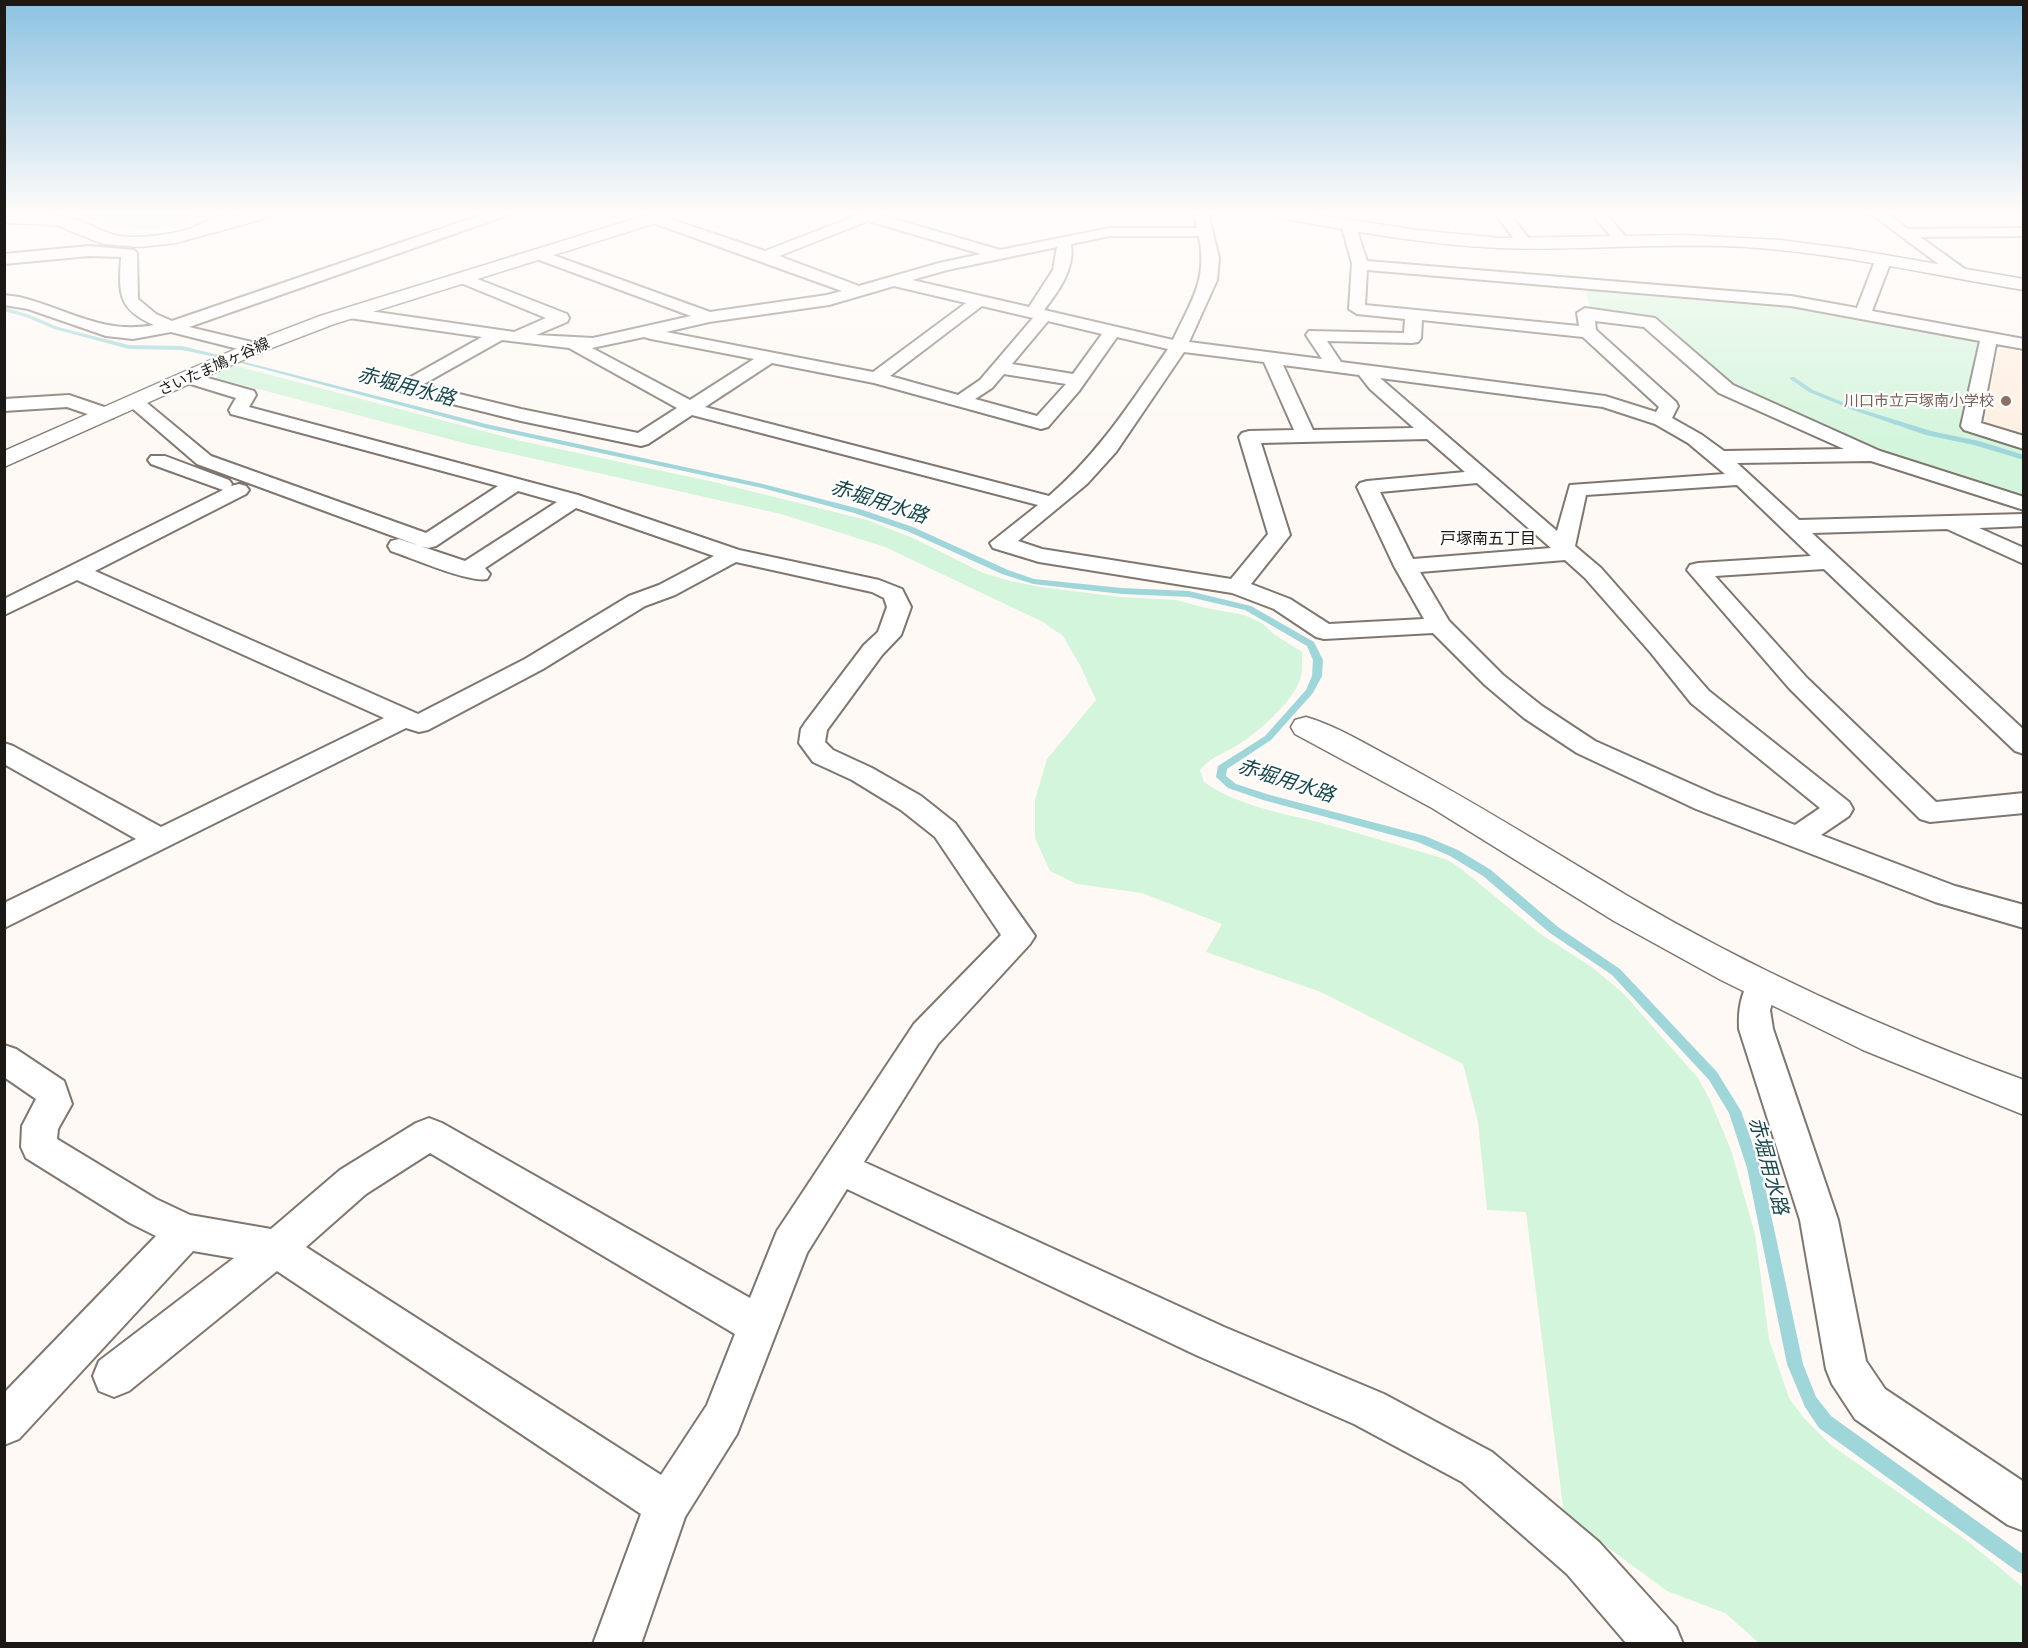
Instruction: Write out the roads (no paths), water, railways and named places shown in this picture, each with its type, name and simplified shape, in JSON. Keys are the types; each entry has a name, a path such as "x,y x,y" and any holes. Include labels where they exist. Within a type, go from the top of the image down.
{"street":[{"path":"130,290 130,300 138,311 171,327 254,348"},
{"path":"4,300 46,309 72,320 120,334 171,327 278,290"},
{"name":"さいたま鳩ヶ谷線","path":"4,460 254,348 349,313 424,290"},
{"path":"491,290 561,318 507,336 406,387 520,415 640,440 768,358"},
{"path":"634,290 709,317"},
{"path":"854,290 860,292"},
{"path":"349,313 507,336 593,343 709,317 810,304 866,290"},
{"path":"934,290 1179,345 1605,402 1662,420 1695,439 1719,457 1827,562 2024,745"},
{"path":"959,402 986,384 1000,368 1038,314 1051,290"},
{"path":"1204,290 1179,345 1109,448 1080,480 1001,543 1039,555 1237,587 1282,604 1324,632 1439,625"},
{"path":"1358,290 1357,309 1587,323 1649,322 1726,389 1874,455 2024,504"},
{"path":"1577,290 1587,323 1669,406 1662,420"},
{"path":"1658,290 1791,301 2024,344"},
{"path":"1863,313 1872,290"},
{"path":"876,378 980,300"},
{"path":"1334,365 1315,335 1412,338 1414,313"},
{"path":"642,333 876,378 1041,423 1078,380 1113,331"},
{"path":"1989,337 1971,426 2024,443"},
{"path":"580,343 577,347 690,408 1053,503"},
{"path":"1271,358 1306,435"},
{"path":"1000,368 1078,380"},
{"path":"1364,369 1376,385 1608,589 1700,697 1839,809 1798,837"},
{"path":"190,378 247,395 238,410 574,500 733,555 879,587 894,594 899,607 889,635 873,650 814,729 812,743 823,756 862,774 911,803 945,830 1018,936 926,1034 791,1244 722,1419 667,1505 617,1644"},
{"path":"4,405 69,401 106,414"},
{"path":"134,402 204,460 428,541 514,485"},
{"path":"1237,587 1279,536 1249,437 1432,433"},
{"path":"1719,457 1874,455"},
{"path":"158,460 473,572 574,500"},
{"path":"1480,477 1367,487 1405,566 1439,625 1494,680 1533,712 1586,747 1706,802 1946,894 2024,917"},
{"path":"1566,551 1577,489 1740,479"},
{"path":"4,608 239,490"},
{"path":"1792,527 2024,520"},
{"path":"1950,522 2024,557"},
{"path":"1405,566 1566,551"},
{"path":"76,571 419,724 534,664 637,601 667,590 733,555"},
{"path":"1827,562 1698,570 1798,683 1930,812 2024,803"},
{"path":"4,917 406,718"},
{"path":"1306,727 1441,799 1640,919 1762,985 1866,1035 1965,1077 2024,1098"},
{"path":"4,752 161,840"},
{"path":"1762,985 1754,1010 1756,1029 1819,1220 1847,1369 1870,1404 2024,1509"},
{"path":"4,1059 52,1091 54,1104 40,1126 39,1147 143,1211 186,1232 277,1248 298,1264 667,1505"},
{"path":"114,1376 277,1248 353,1182 429,1134 758,1325"},
{"path":"839,1168 1200,1336 1369,1409 1477,1467 1583,1558 1659,1644"},
{"path":"4,1424 186,1232"}],"waterway":[{"name":"赤堀用水路","path":"4,309 56,328 129,347 182,348 220,356"},
{"name":"赤堀用水路","path":"239,361 485,426 763,486 857,511 910,529 1005,572 1033,581 1122,591 1189,594 1248,608 1311,644 1318,660 1317,676 1310,691 1268,738 1222,768 1221,777 1232,786 1267,798 1421,839 1454,853 1487,873 1554,930 1616,972 1713,1076 1735,1111 1754,1168 1795,1364 1810,1402 1825,1422 2024,1566"},
{"path":"1792,378 1811,391 1855,409 1929,433 1976,443 2024,458"}],"place":[{"name":"川口市立戸塚南小学校","path":"2006,401"}],"district":[{"name":"戸塚南五丁目","path":"1488,539"}]}
